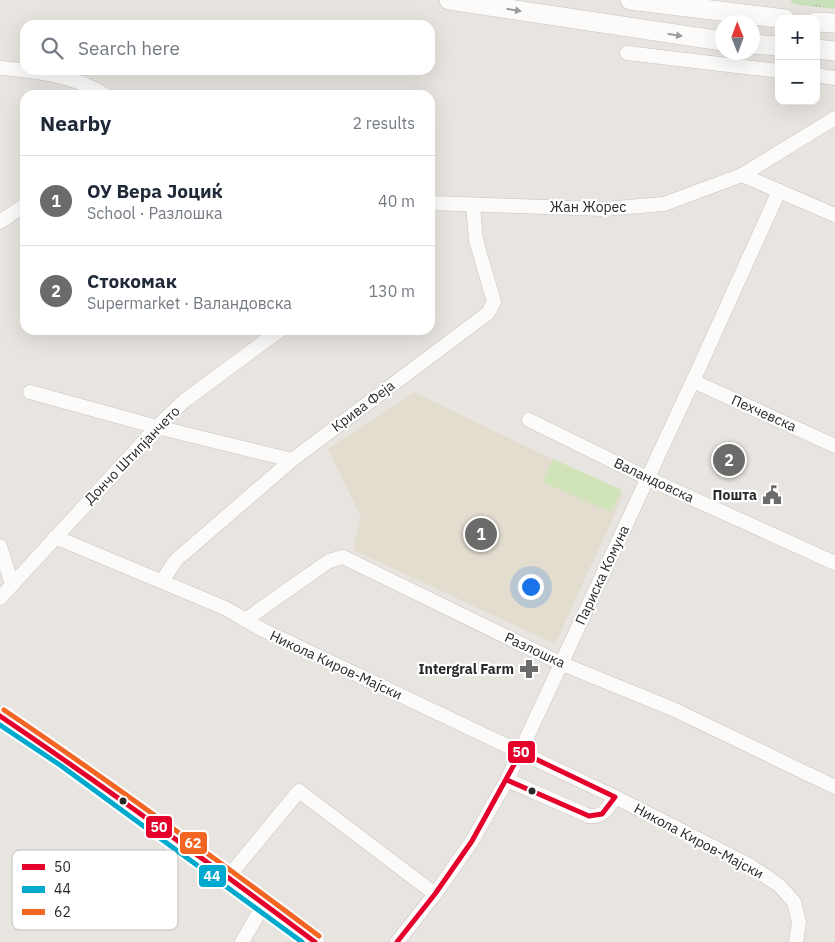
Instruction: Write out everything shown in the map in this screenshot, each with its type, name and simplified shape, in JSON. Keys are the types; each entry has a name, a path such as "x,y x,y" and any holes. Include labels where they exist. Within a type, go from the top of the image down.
{"street":[{"path":"449,0 715,40"},
{"path":"630,0 775,18"},
{"path":"820,22 835,23"},
{"path":"760,45 775,46"},
{"path":"820,49 835,51"},
{"path":"627,53 775,71"},
{"path":"0,68 20,70"},
{"path":"52,75 72,80 93,90"},
{"path":"820,76 835,78"},
{"name":"Жан Жорес","path":"435,203 604,209 664,204 742,175 835,118"},
{"path":"742,175 835,215"},
{"name":"Париска Комуна","path":"397,942 435,894 472,841 507,780 693,381 779,191"},
{"name":"Крива Феја","path":"162,581 176,560 292,460 488,313 494,302 476,240 473,205"},
{"path":"0,222 20,208"},
{"name":"Дончо Штипјанчето","path":"0,598 157,427 184,401 273,335"},
{"name":"Пехчевска","path":"693,381 835,446"},
{"path":"30,392 157,427 292,460"},
{"name":"Валандовска","path":"529,420 647,478 835,563"},
{"name":"Никола Киров-Мајски","path":"55,537 225,608 272,634 615,797 749,865 780,886 794,902 799,922 796,942"},
{"path":"0,546 12,586"},
{"name":"Разлошка","path":"246,620 328,561 343,557 560,663 673,709 835,787"},
{"path":"0,716 64,758 315,942"},
{"path":"507,780 589,816 596,817 602,814 615,797"},
{"path":"228,877 299,791 435,894"},
{"path":"242,942 264,904"}],"shaded area":[{"path":"414,392 624,494 555,644 353,550 361,517 328,449"}],"green space":[{"path":"790,0 835,0 835,9 793,4"},
{"path":"553,459 622,490 611,512 543,482"}],"transit line":[{"name":"62","path":"4,710 163,821 319,936"},
{"name":"50","path":"0,716 159,827 315,942"},
{"name":"44","path":"0,725 60,765 176,850"},
{"name":"50","path":"397,942 435,894 472,841 521,752 615,797 602,814 589,816 507,780"},
{"name":"44","path":"178,851 302,942"}],"place":[{"name":"Стокомак","path":"729,460"},
{"name":"Пошта","path":"772,495"},
{"name":"ОУ Вера Јоциќ","path":"481,534"},
{"name":"Intergral Farm","path":"529,669"}]}
